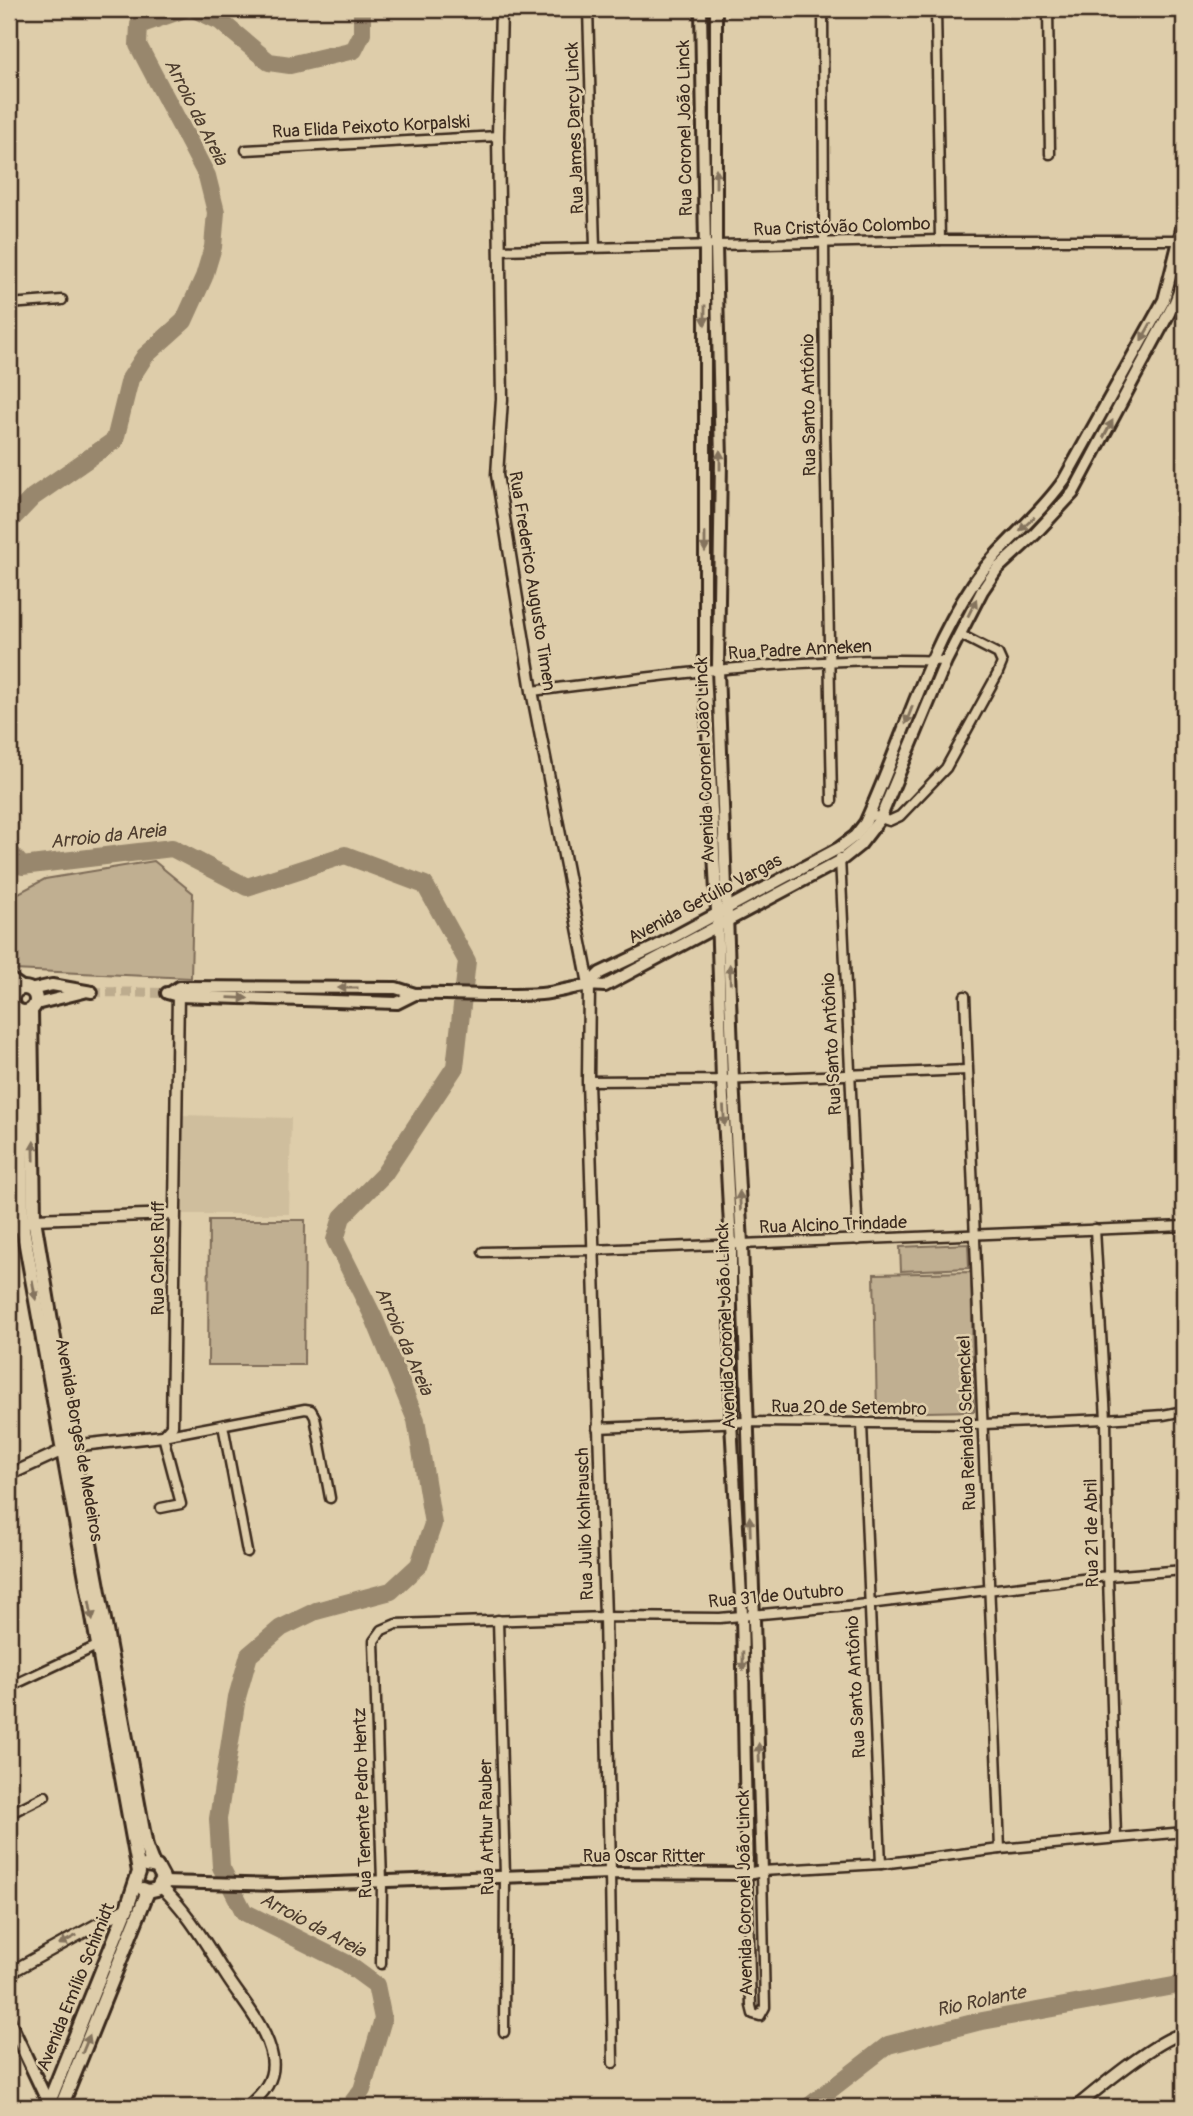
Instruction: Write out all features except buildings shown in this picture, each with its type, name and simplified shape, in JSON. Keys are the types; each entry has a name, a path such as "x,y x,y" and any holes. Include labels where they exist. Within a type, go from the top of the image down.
{"main road":[{"name":"Rua Coronel João Linck","path":"701,9 710,246"},
{"name":"Rua Coronel João Linck","path":"710,246 716,9"},
{"name":"Avenida Getúlio Vargas","path":"659,950 722,923 855,836 870,812 930,661 971,587 986,564 1047,505 1064,480 1164,300 1182,240 1184,222"},
{"name":"Avenida Coronel João Linck","path":"710,246 721,460 717,912 722,923"},
{"name":"Avenida Coronel João Linck","path":"710,246 705,670 728,906 722,923 746,1422 747,1874"},
{"name":"Avenida Getúlio Vargas","path":"173,992 397,1003 415,995 559,992 589,984 605,986 728,906 840,860 860,845 880,819 972,606 996,569 1045,525 1073,493 1175,302 1184,279"},
{"path":"1123,374 1135,379"},
{"path":"9,978 36,997 29,1009"},
{"path":"52,985 89,991 29,1009 14,1006 11,991 28,990 52,985"},
{"path":"309,1000 311,988"},
{"name":"Avenida Getúlio Vargas","path":"173,992 396,988 415,995"},
{"name":"Avenida Borges de Medeiros","path":"29,1009 28,1221 102,1643 138,1876"},
{"name":"Avenida Coronel João Linck","path":"736,1244 730,1423 748,1614 762,1871"},
{"name":"Avenida Borges de Medeiros","path":"102,1643 146,1847 157,1880"},
{"path":"145,1866 157,1880 141,1887 138,1876 145,1866"},
{"name":"Rua Oscar Ritter","path":"157,1880 279,1885 610,1873 747,1874 762,1871"},
{"name":"Avenida Emílio Schimidt","path":"61,2107 106,1979 138,1876"},
{"name":"Avenida Emílio Schimidt","path":"48,2107 106,1979 157,1880"},
{"path":"9,2020 48,2107"}],"street":[{"name":"Rua Frederico Augusto Timen","path":"501,9 498,136 502,399 498,475 531,691 589,984"},
{"name":"Rua James Darcy Linck","path":"588,9 595,247"},
{"name":"Rua Santo Antônio","path":"823,9 825,430 832,801"},
{"path":"936,9 940,240"},
{"path":"1048,9 1050,154"},
{"name":"Rua Elida Peixoto Korpalski","path":"246,150 498,136"},
{"name":"Rua Cristóvão Colombo","path":"501,250 940,240 1182,240"},
{"path":"9,304 62,300"},
{"path":"870,812 889,821 900,816 946,768 998,675 1002,661 998,654 961,635"},
{"name":"Rua Padre Anneken","path":"531,691 705,670 831,662 946,661"},
{"name":"Rua Santo Antônio","path":"839,848 858,1240"},
{"name":"Rua Julio Kohlrausch","path":"589,984 588,1081 605,1617 613,2063"},
{"name":"Rua Carlos Ruff","path":"163,1436 172,1426 173,1418 173,992"},
{"name":"Rua Reinaldo Schenckel","path":"965,996 1000,1849"},
{"path":"588,1081 967,1070"},
{"path":"9,1230 28,1221 174,1214"},
{"name":"Rua Alcino Trindade","path":"483,1252 1184,1226"},
{"name":"Rua 21 de Abril","path":"1095,1229 1106,1419 1116,1837"},
{"path":"9,1475 68,1448 163,1436 305,1409 311,1410 315,1417 330,1498"},
{"name":"Rua 20 de Setembro","path":"597,1428 746,1422 984,1424 1106,1419 1184,1411"},
{"name":"Rua Santo Antônio","path":"862,1424 881,1864"},
{"path":"223,1425 247,1552"},
{"path":"161,1508 181,1504 163,1436"},
{"name":"Rua 31 de Outubro","path":"374,1641 382,1630 396,1624 605,1617 720,1618 1184,1570"},
{"name":"Rua Arthur Rauber","path":"498,1620 505,1876 504,2032"},
{"name":"Rua Tenente Pedro Hentz","path":"374,1641 382,1964"},
{"path":"9,1687 102,1643"},
{"path":"9,1814 46,1796"},
{"name":"Rua Oscar Ritter","path":"762,1871 881,1864 1000,1849 1184,1832"},
{"name":"Avenida Coronel João Linck","path":"747,1874 751,2006 753,2014 760,2016 765,2007 762,1871"},
{"path":"157,1880 184,1913 262,2030 272,2058 271,2079 262,2095 247,2107"},
{"path":"9,1973 127,1908"},
{"path":"1076,2107 1118,2074 1160,2046 1184,2034"}],"shaded area":[{"path":"154,861 193,893 191,978 13,970 9,963 9,898 45,879"},
{"path":"181,1115 291,1118 289,1214 181,1214"},
{"path":"209,1220 305,1220 304,1365 208,1365"},
{"path":"968,1244 969,1268 901,1271 900,1247"},
{"path":"971,1272 974,1411 877,1413 874,1274"}],"waterway":[{"name":"Arroio da Areia","path":"9,522 33,497 115,440 130,379 145,356 184,321 204,277 213,247 216,212 207,176 138,45 139,25 185,9"},
{"name":"Arroio da Areia","path":"194,9 220,21 269,62 290,65 354,50 362,34 362,9"},
{"name":"Arroio da Areia","path":"9,851 22,866 172,848 247,887 345,855 425,885 467,961 455,1067 384,1174 342,1217 335,1240 374,1318 416,1420 433,1524 419,1565 391,1591 316,1611 281,1628 249,1655 237,1697 218,1819 221,1867 244,1912 346,1963 376,1985 383,2019 362,2090 349,2107"},
{"name":"Rio Rolante","path":"808,2107 888,2045 977,2022 1184,1984"}],"tunnel":[{"path":"92,992 167,993"}]}
